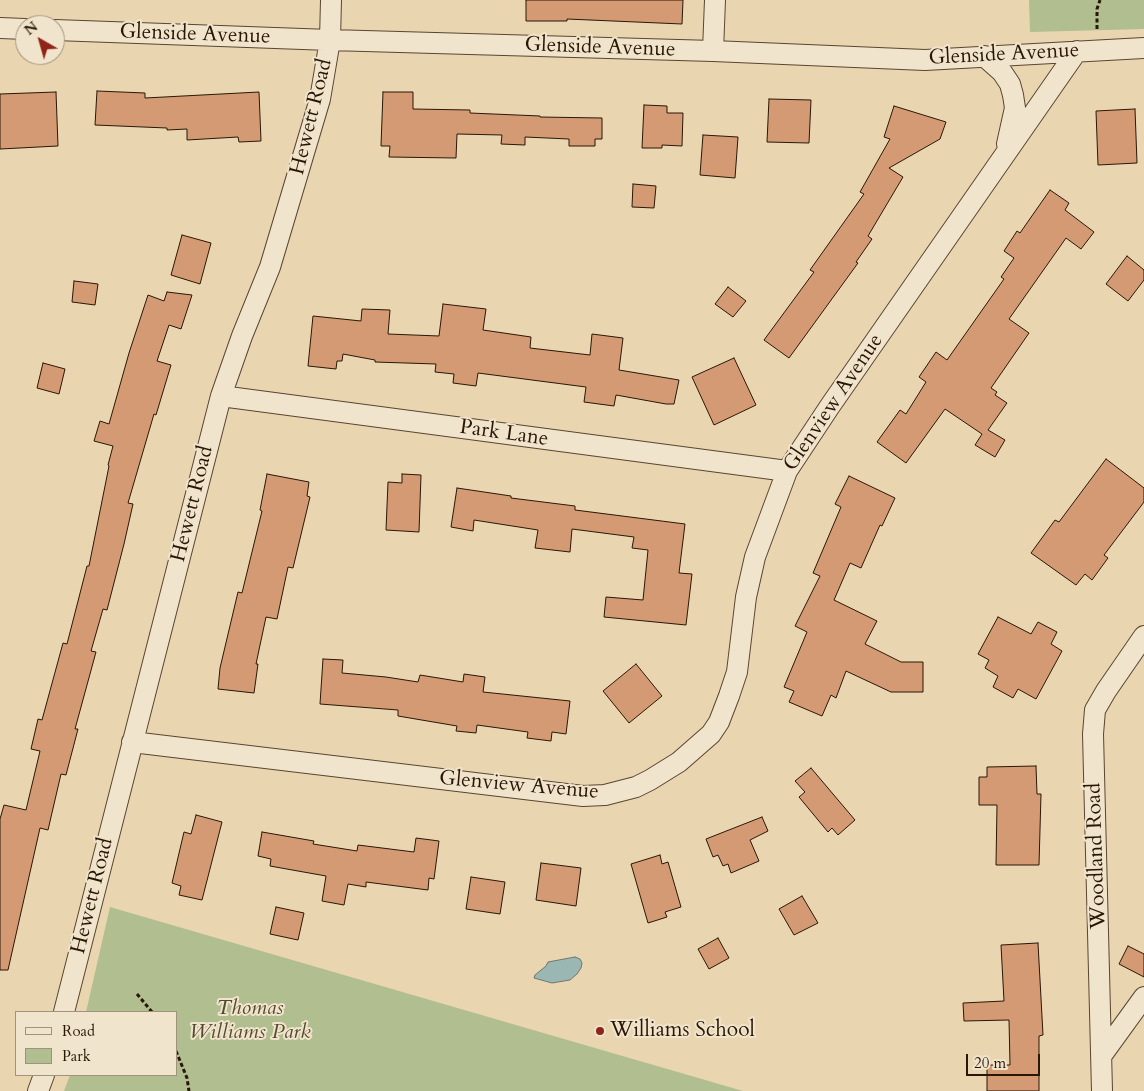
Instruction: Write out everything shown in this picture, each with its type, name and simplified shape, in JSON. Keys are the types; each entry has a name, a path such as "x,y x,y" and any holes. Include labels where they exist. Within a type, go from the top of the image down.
{"street":[{"name":"Hewett Road","path":"64,1011 221,396 242,336 270,267 320,99 330,40 331,0"},
{"path":"713,51 715,0"},
{"path":"0,28 15,29"},
{"name":"Glenside Avenue","path":"65,30 713,51 925,60 1144,48"},
{"name":"Glenview Avenue","path":"132,742 583,796 605,795 636,787 692,752 711,734 719,722 737,672 746,597 755,557 787,471 830,406 1077,51"},
{"name":"Glenview Avenue","path":"984,56 1002,72 1010,84 1013,95 1015,108 1004,156"},
{"name":"Park Lane","path":"221,396 787,471"},
{"name":"Woodland Road","path":"1102,1091 1093,734 1095,710 1144,636"},
{"path":"1102,1055 1144,998"},
{"path":"38,1091 44,1076"}],"path":[{"path":"1096,18 1100,0"},
{"path":"138,994 151,1011"},
{"path":"178,1056 187,1078 189,1091"}],"green space":[{"path":"1029,0 1144,0 1144,29 1030,32"},
{"name":"Thomas Williams Park","path":"110,907 743,1091 64,1091 70,1076 178,1076 178,1011 86,1011"}],"water":[{"path":"575,957 580,959 582,963 581,968 570,980 552,983 534,978 548,962"}],"building":[{"path":"526,0 683,0 682,24 567,19 567,21 526,21"},
{"path":"97,91 145,93 145,98 259,92 261,141 239,142 238,137 187,140 187,129 167,130 167,128 95,125"},
{"path":"56,92 58,146 0,149 0,94"},
{"path":"383,92 413,92 413,109 470,110 470,113 540,117 602,118 602,139 595,139 595,146 569,146 569,139 525,137 525,145 501,144 502,135 457,134 456,158 389,157 390,146 381,146"},
{"path":"769,99 811,100 809,143 767,142"},
{"path":"644,105 667,106 667,113 683,113 682,146 662,145 662,148 642,148"},
{"path":"894,106 946,122 940,139 889,168 903,177 868,236 872,239 856,262 858,263 789,358 764,340 814,272 810,270 864,194 860,192 890,139 884,137"},
{"path":"1135,109 1137,163 1098,165 1096,111"},
{"path":"703,135 738,137 735,178 700,175"},
{"path":"633,184 656,186 654,208 632,207"},
{"path":"1050,190 1069,203 1065,210 1094,232 1081,249 1066,238 1009,319 1029,333 991,388 997,392 995,395 1007,403 988,430 1005,440 995,457 975,445 982,434 945,409 906,463 877,442 900,410 906,414 926,382 919,377 936,352 947,360 1004,279 1001,277 1014,258 1004,251 1017,231 1020,233"},
{"path":"182,235 211,243 200,284 171,275"},
{"path":"1127,256 1144,270 1144,280 1128,301 1106,284"},
{"path":"74,281 98,284 95,305 72,302"},
{"path":"728,287 746,301 733,317 715,304"},
{"path":"167,292 192,295 181,329 169,325 157,361 171,365 156,415 154,414 128,503 133,504 107,610 103,609 91,651 96,652 75,729 78,729 66,775 61,774 48,830 40,828 8,970 0,970 0,819 4,805 26,810 40,751 31,749 38,719 42,720 63,643 67,644 87,566 89,566 113,446 94,441 100,421 109,424 148,295 164,301"},
{"path":"443,304 486,309 483,330 531,337 530,348 590,355 592,334 623,338 619,370 679,380 674,404 616,395 614,406 584,402 586,387 478,373 476,386 453,383 454,374 435,372 436,364 375,362 375,360 343,354 342,361 337,361 336,369 308,366 313,316 361,321 362,309 390,310 388,334 439,336"},
{"path":"734,358 756,405 714,425 692,377"},
{"path":"43,363 65,369 59,394 37,388"},
{"path":"1106,459 1144,488 1144,502 1104,555 1108,558 1092,580 1085,574 1076,585 1031,553 1055,520 1059,522"},
{"path":"267,474 309,482 307,496 310,497 293,568 288,567 277,619 266,617 256,664 258,664 254,693 218,689 220,668 238,592 242,593 262,511 260,510"},
{"path":"402,474 421,475 419,532 386,530 388,482 402,483"},
{"path":"849,476 895,498 882,526 880,525 861,568 850,563 834,600 877,621 865,644 901,662 923,662 923,692 891,692 846,671 836,698 831,695 822,716 789,702 794,691 784,687 807,632 795,626 820,576 813,573 841,507 835,504"},
{"path":"457,488 511,496 511,498 575,506 575,510 685,524 679,573 692,574 686,625 604,617 606,597 643,600 648,550 632,548 634,537 572,529 570,552 535,548 538,530 474,520 473,531 451,527"},
{"path":"998,617 1031,634 1038,622 1057,632 1051,644 1062,651 1036,699 1018,689 1013,698 993,687 998,676 985,668 989,660 978,654"},
{"path":"323,659 343,660 342,673 418,682 420,675 463,682 464,674 485,677 483,692 570,701 566,734 552,732 551,741 527,738 528,732 477,725 476,733 456,731 457,726 398,716 398,710 320,704"},
{"path":"636,664 662,696 629,723 603,691"},
{"path":"1036,766 1037,794 1041,794 1039,865 996,865 997,805 979,805 979,777 987,777 987,767"},
{"path":"811,768 855,820 838,835 832,828 828,832 799,797 805,792 795,781"},
{"path":"196,815 222,822 202,900 179,895 181,886 172,883 184,832 191,834"},
{"path":"762,817 768,831 750,840 759,861 731,873 728,864 723,866 718,855 713,857 706,839"},
{"path":"262,832 314,841 313,844 357,851 358,845 414,852 416,838 439,841 434,879 429,878 428,890 366,882 366,887 348,884 344,905 322,901 326,876 270,866 271,859 258,856"},
{"path":"660,855 662,864 668,862 681,907 665,912 667,917 648,923 631,864"},
{"path":"541,863 581,868 576,906 536,900"},
{"path":"471,877 505,882 500,914 466,909"},
{"path":"802,896 818,923 794,935 779,909"},
{"path":"276,907 304,913 298,940 270,934"},
{"path":"718,938 729,958 709,969 698,949"},
{"path":"1038,943 1043,1035 1039,1036 1039,1091 987,1091 987,1065 1010,1065 1009,1020 964,1021 963,1003 1004,1001 1001,945"},
{"path":"1128,946 1144,954 1144,977 1119,964"}],"place":[{"name":"Williams School","path":"600,1031"}]}
